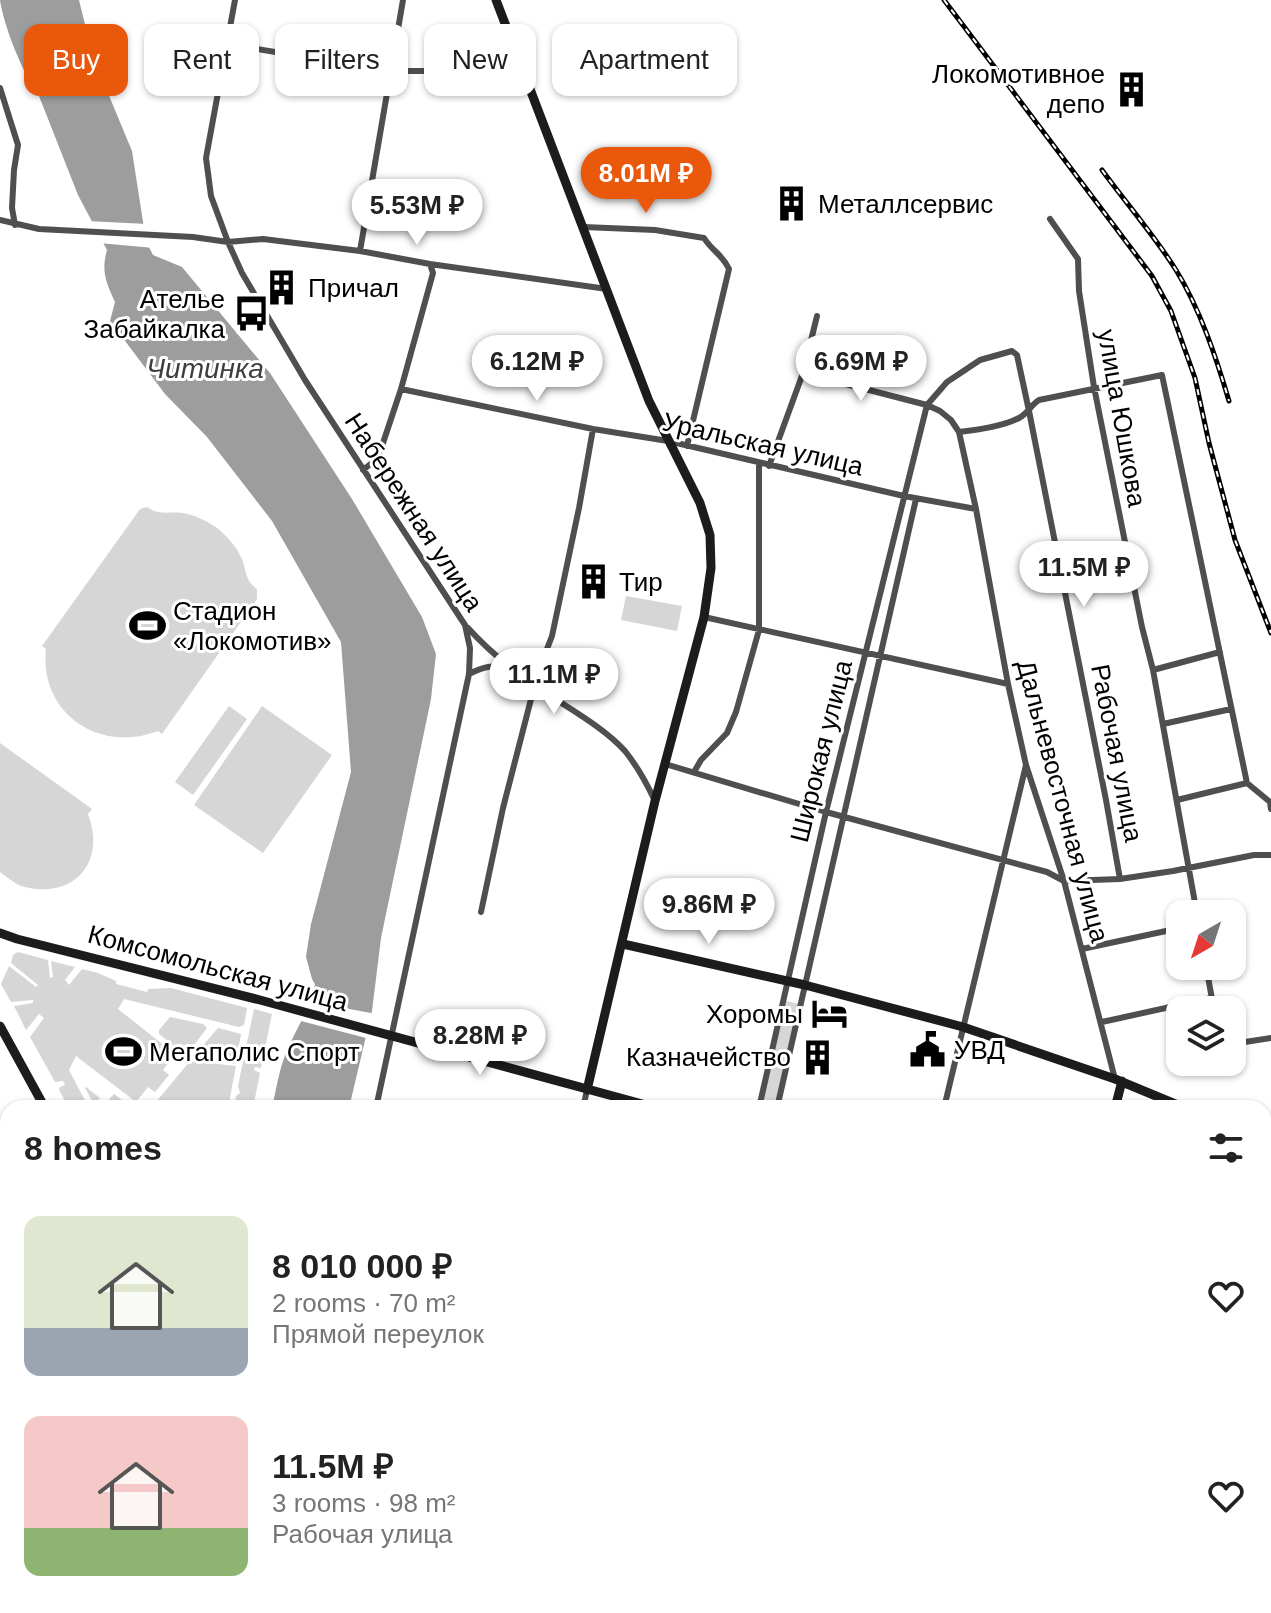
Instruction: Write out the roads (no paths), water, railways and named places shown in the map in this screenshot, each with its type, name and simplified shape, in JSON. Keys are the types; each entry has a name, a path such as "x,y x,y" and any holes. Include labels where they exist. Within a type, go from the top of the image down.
{"main road":[{"path":"496,0 505,24"},
{"path":"533,96 649,401 700,503 710,535 711,568 704,617 655,801 587,1090"},
{"name":"Комсомольская улица","path":"3,937 260,1000 626,1100"},
{"path":"623,944 805,985 963,1027 1118,1080 1166,1100"},
{"path":"0,1026 41,1100"},
{"path":"1116,1100 1118,1080"}],"street":[{"name":"Набережная улица","path":"231,24 235,0"},
{"path":"399,24 403,0"},
{"path":"0,88 18,145 12,208 15,225"},
{"name":"Набережная улица","path":"217,96 206,158 211,196 242,273 363,470 465,625 470,648 469,674 386,1035 377,1100"},
{"path":"360,251 387,96"},
{"name":"улица Юшкова","path":"1050,219 1078,259 1079,291 1094,387 1153,670 1194,900"},
{"path":"0,220 39,229 193,237 228,242 258,238 607,289"},
{"path":"584,227 655,230 704,238 711,249 724,258 729,269 687,446"},
{"path":"363,470 378,458 401,389 433,273 430,264"},
{"path":"769,466 803,373 817,316"},
{"name":"Рабочая улица","path":"927,405 947,382 980,360 1015,352 1120,879"},
{"path":"803,373 927,405 951,420 959,432 1007,423 1029,411 1039,400 1162,375 1247,783 1270,802 1271,809"},
{"name":"Уральская улица","path":"401,389 593,429 668,441 916,499 976,509"},
{"name":"Широкая улица","path":"761,1100 826,812 927,405"},
{"path":"481,912 501,816 555,621 593,429"},
{"name":"Дальневосточная улица","path":"959,432 1026,765 1064,881 1118,1080"},
{"path":"694,772 701,760 727,733 759,630 759,463"},
{"name":"Широкая улица","path":"779,1100 916,499"},
{"path":"704,617 1008,684"},
{"path":"465,625 486,649 513,671 587,720 623,749 645,780 655,801"},
{"path":"1153,670 1220,652"},
{"path":"469,674 496,665 513,671"},
{"path":"1163,724 1231,709"},
{"path":"665,764 843,817 1047,872 1064,881 1120,879 1254,855 1271,855"},
{"path":"946,1100 1026,765"},
{"path":"1177,800 1247,783"},
{"path":"1082,949 1166,931"},
{"path":"1102,1022 1166,1008"},
{"path":"1246,1042 1271,1038"},
{"path":"585,1100 587,1090"}],"water":[{"name":"Читинка","path":"0,0 79,0 85,24 24,24 24,70"},
{"name":"Читинка","path":"39,96 109,96 132,151 146,241 153,255 182,267 270,373 352,499 422,617 436,654 431,699 381,938 372,1011 351,1100 274,1100 284,1060 313,993 315,984 306,957 311,924 351,772 341,642 272,521 207,437 165,394 110,321 115,302 105,277 107,250 78,195"}],"railway":[{"path":"944,0 1152,276 1171,311 1195,378 1235,540 1271,633"},
{"path":"1102,170 1159,244 1185,285 1207,334 1229,401"}],"place":[{"name":"Локомотивное депо","path":"1131,89"},
{"name":"Металлсервис","path":"792,204"},
{"name":"Причал","path":"282,288"},
{"name":"Ателье Забайкалка","path":"251,314"},
{"name":"Тир","path":"593,582"},
{"name":"Стадион «Локомотив»","path":"147,626"},
{"name":"Хоромы","path":"829,1014"},
{"name":"УВД","path":"928,1050"},
{"name":"Мегаполис Спорт","path":"123,1052"},
{"name":"Казначейство","path":"817,1057"}]}
